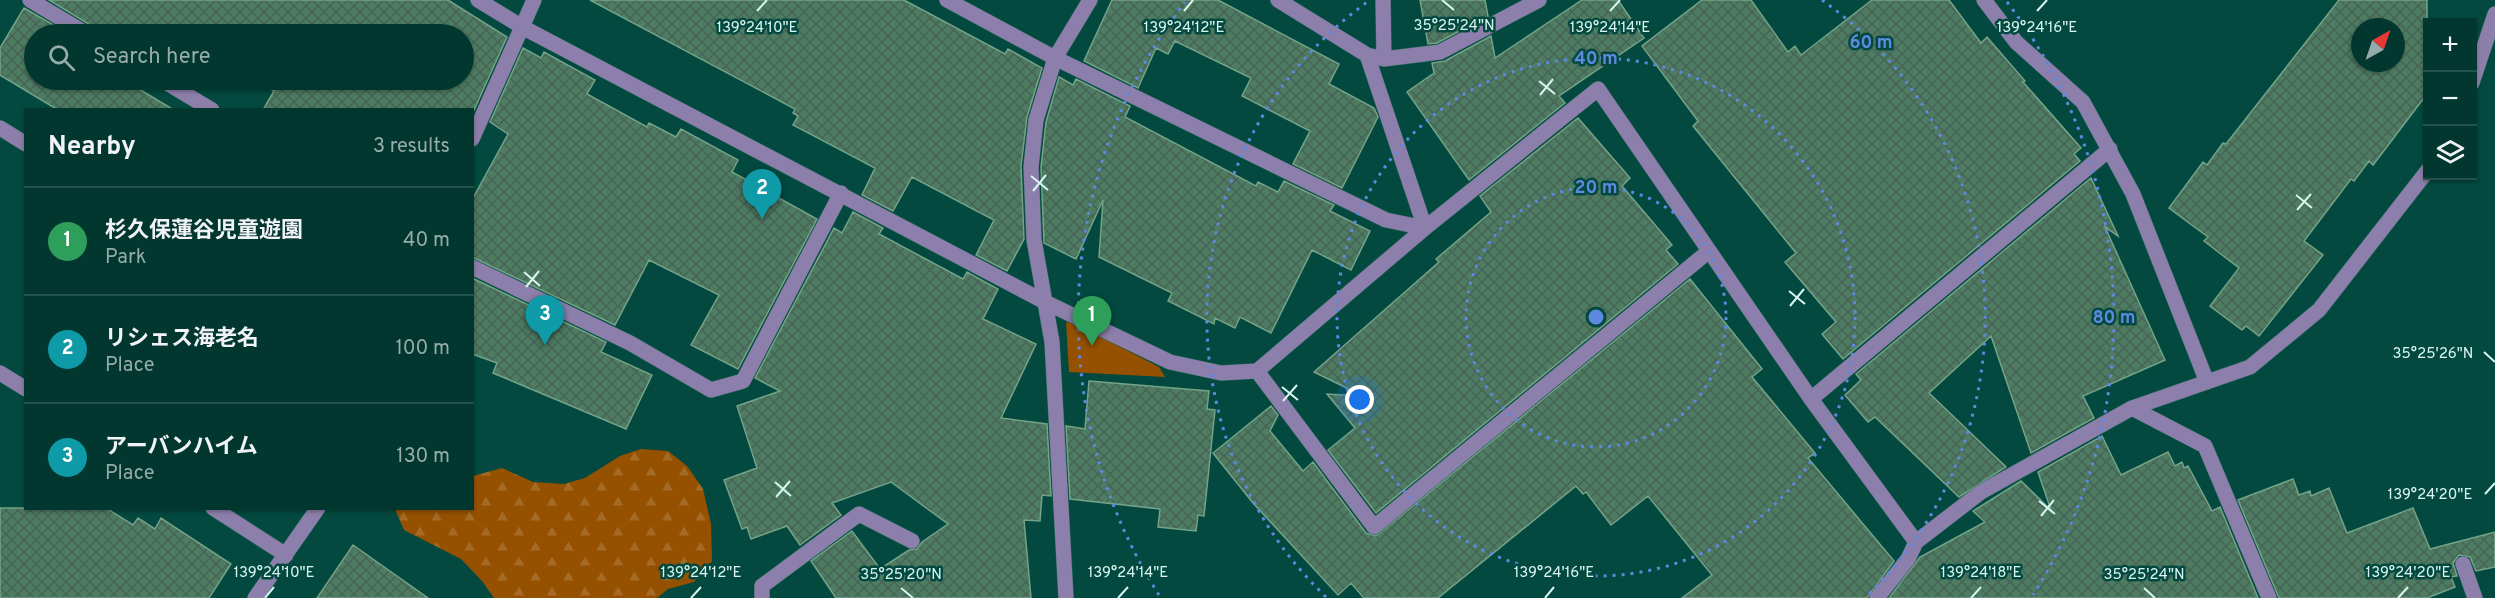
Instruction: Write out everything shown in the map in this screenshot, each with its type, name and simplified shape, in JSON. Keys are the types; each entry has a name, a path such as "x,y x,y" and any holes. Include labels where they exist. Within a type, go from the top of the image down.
{"street":[{"path":"30,0 70,24"},
{"path":"478,0 524,28 1047,303 1170,362 1221,373 1257,371 1425,228 1598,89 1811,399 1916,542"},
{"path":"474,135 524,28 534,0"},
{"path":"947,0 1055,58 1386,220 1425,228"},
{"path":"1066,598 1052,342 1047,303 1034,240 1030,167 1036,120 1055,58 1090,0"},
{"path":"1278,0 1367,55 1384,59 1440,52 1539,0"},
{"path":"1383,0 1384,59"},
{"path":"1984,0 2016,42 2083,102 2133,194 2207,382"},
{"path":"2476,72 2495,14"},
{"path":"1367,55 1425,228"},
{"path":"179,90 209,108"},
{"path":"0,128 24,143"},
{"path":"1811,399 2110,149"},
{"path":"1877,598 1908,559 1916,542 1981,492 2132,408 2250,368 2319,310 2423,175"},
{"path":"474,268 630,343 711,390 743,381 841,193"},
{"path":"1257,371 1374,526 1709,251"},
{"path":"0,373 24,388"},
{"path":"2132,408 2205,446 2269,598"},
{"path":"216,510 286,555"},
{"path":"255,598 317,510"},
{"path":"762,598 762,586 859,514 912,541"},
{"path":"2463,564 2475,598"}],"green space":[{"path":"1066,322 1076,324 1159,367 1165,377 1069,372"},
{"path":"641,449 668,451 687,466 703,489 711,524 712,561 694,582 668,589 657,598 494,598 482,581 461,559 404,530 395,510 474,510 474,476 502,468 533,482 564,484 585,478 620,456"}],"building":[{"path":"49,0 448,0 507,37 474,110 474,108 264,108 274,91 272,90 474,90 474,24 89,24"},
{"path":"590,0 904,0 1005,54 1008,49 1042,68 1027,117 1021,166 1024,239 1007,271 976,255 994,220 912,177 893,211 862,195 875,168 793,125 798,116 793,113 795,109"},
{"path":"1112,0 1218,0 1339,64 1329,84 1374,108 1378,117 1342,188 1293,164 1310,131 1242,96 1251,78 1175,41 1168,54 1156,48 1138,88 1084,61"},
{"path":"1420,0 1485,0 1488,16 1437,43 1428,44"},
{"path":"1582,0 1618,0 1644,38 1559,96 1565,103 1469,180 1407,92 1434,73 1432,63 1445,61 1491,36 1495,58"},
{"path":"1702,0 1751,0 1788,52 1795,46 1801,55 1872,0 1949,0 1981,43 1987,37 2081,148 2074,154 2080,161 1843,359 1822,334 1836,322 1785,262 1796,253 1693,126 1698,121 1642,46"},
{"path":"2339,0 2427,0 2427,18 2423,18 2423,99 2373,165 2369,161 2354,181 2351,179 2304,241 2323,255 2259,336 2246,326 2242,330 2210,306 2239,268 2204,241 2208,237 2169,208 2203,162 2207,165 2223,143 2226,144"},
{"path":"24,8 52,24 24,24 24,89 0,75 0,48"},
{"path":"523,48 541,58 544,52 595,80 587,94 647,127 649,123 676,137 681,129 738,160 732,172 817,219 738,369 691,345 719,295 649,260 615,325 474,258 474,196 508,134 490,122"},
{"path":"1059,77 1073,85 1076,79 1130,106 1125,117 1256,186 1258,182 1278,192 1284,181 1334,205 1330,211 1370,231 1351,270 1312,250 1271,333 1240,317 1235,328 1215,318 1214,324 1168,301 1172,293 1099,257 1103,200 1076,259 1044,243 1041,167 1046,122"},
{"path":"25,90 141,90 171,108 55,108"},
{"path":"1578,118 1630,178 1622,186 1672,245 1666,250 1678,264 1376,513 1328,450 1355,428 1327,394 1363,396 1314,372 1439,262 1436,259 1491,212 1480,196"},
{"path":"2091,178 2118,236 2105,227 2165,360 2083,396 2094,418 2031,453 1991,336 1929,393 2006,467 1959,497 1875,417 1868,422 1845,395 1861,380 1856,374"},
{"path":"853,212 883,228 879,234 963,279 967,272 998,289 983,319 1036,344 1001,418 1047,424 1051,496 1042,495 1040,521 1024,520 1031,598 836,598 811,561 852,531 880,569 909,550 917,549 922,542 948,524 891,482 832,503 841,515 800,545 787,526 751,539 747,527 742,529 724,480 757,468 737,406 780,391 755,378 834,228 842,233"},
{"path":"474,279 606,342 601,352 652,375 626,429 493,373 497,363 474,355"},
{"path":"1690,279 1762,369 1752,377 1815,453 1808,458 1894,561 1867,598 1682,598 1712,575 1648,496 1611,525 1586,492 1583,494 1576,486 1438,598 1364,598 1351,583 1338,595 1253,503 1213,453 1271,406 1278,415 1270,431 1303,471 1313,462 1366,533 1376,536"},
{"path":"1089,381 1209,391 1207,409 1215,410 1204,516 1198,515 1196,531 1158,527 1160,509 1070,499 1066,426 1085,429"},
{"path":"2102,436 2121,475 2168,452 2175,466 2182,462 2184,468 2188,466 2212,511 2220,507 2258,598 1889,598 1920,557 1985,522 1973,511 2021,481 2051,510 2038,472"},
{"path":"2293,479 2299,495 2310,491 2311,496 2329,488 2347,533 2413,508 2430,549 2495,532 2495,567 2476,571 2470,557 2459,555 2453,563 2457,576 2451,577 2455,587 2427,598 2279,598 2238,500"},
{"path":"0,508 109,510 133,525 138,518 155,529 161,518 231,564 209,598 0,598"},
{"path":"353,545 428,598 317,598"}],"place":[{"name":"リシェス海老名","path":"762,219"},
{"name":"アーバンハイム","path":"545,345"},
{"name":"杉久保蓮谷児童遊園","path":"1092,346"}]}
